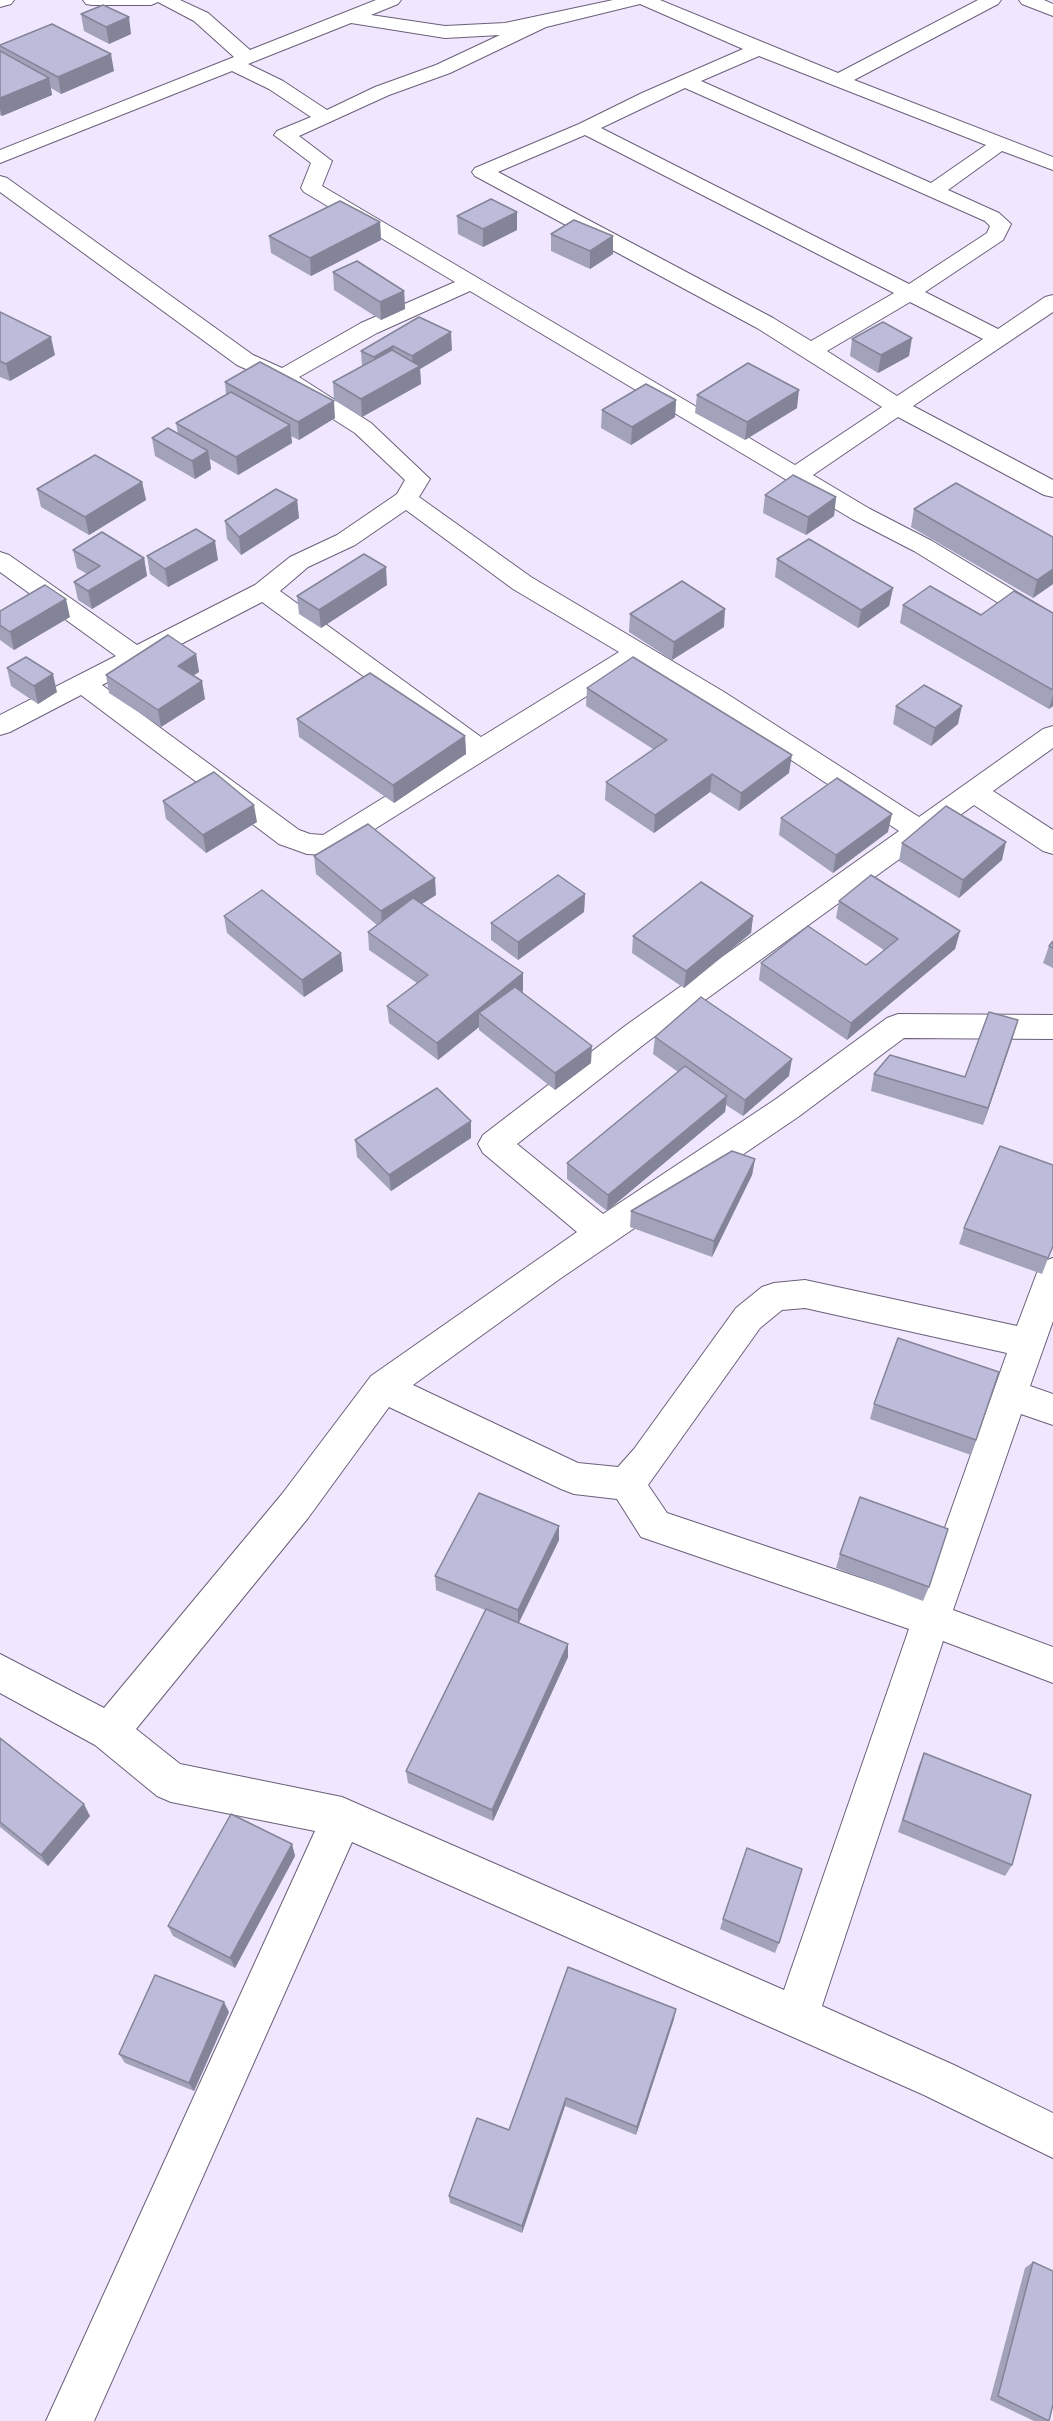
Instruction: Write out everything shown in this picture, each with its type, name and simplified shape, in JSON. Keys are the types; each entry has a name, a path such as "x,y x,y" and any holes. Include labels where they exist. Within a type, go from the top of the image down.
{"street":[{"path":"0,2 5,0"},
{"path":"92,0 151,0"},
{"path":"166,0 201,17 240,61 326,118"},
{"path":"0,157 392,0"},
{"path":"349,17 446,32 505,29 636,0"},
{"path":"645,0 759,49 1001,143 1048,157"},
{"path":"839,80 992,0"},
{"path":"1028,0 1053,10"},
{"path":"540,23 443,69 382,91 284,135 322,161 311,188 473,282 580,349 663,395 861,514 923,546 1053,625"},
{"path":"759,49 684,81 586,128 482,172 713,295 811,351 899,408 1053,490"},
{"path":"684,81 992,217 1001,224 996,236 910,293 811,351"},
{"path":"586,128 998,338"},
{"path":"933,191 1001,143"},
{"path":"0,182 245,360 283,377 363,428 418,479 406,499 346,540 299,562 264,591 0,726"},
{"path":"283,377 369,328 473,282"},
{"path":"796,475 899,408 1053,302"},
{"path":"406,499 522,583 715,698 920,831"},
{"path":"0,560 135,656"},
{"path":"264,591 482,750"},
{"path":"84,684 289,837 307,844 328,845 637,653"},
{"path":"601,1232 494,1143 636,1034 1053,735"},
{"path":"974,792 1053,844"},
{"path":"109,1732 295,1506 383,1387 601,1232 787,1108 898,1026 1053,1027"},
{"path":"797,2016 931,1619 1053,1272"},
{"path":"383,1387 574,1478 603,1483 627,1483 647,1460 748,1318 774,1297 805,1294 1028,1343"},
{"path":"1010,1395 1053,1410"},
{"path":"627,1483 654,1525 931,1619 1053,1665"},
{"path":"0,1672 109,1732 171,1782 342,1817 797,2016 939,2080 1053,2136"},
{"path":"70,2421 342,1817"}],"building":[{"path":"103,5 129,17 106,27 81,14"},
{"path":"52,24 111,54 58,77 0,46"},
{"path":"0,51 49,78 0,98"},
{"path":"491,199 517,212 483,229 457,216"},
{"path":"340,201 380,222 310,258 269,236"},
{"path":"574,220 613,236 590,251 551,234"},
{"path":"357,261 404,291 380,302 333,272"},
{"path":"0,312 51,337 6,364 0,361"},
{"path":"419,317 451,332 412,356 393,346 374,357 361,351"},
{"path":"883,322 912,338 881,355 852,339"},
{"path":"392,350 420,366 361,399 333,382"},
{"path":"260,362 334,401 298,422 225,382"},
{"path":"748,363 799,390 747,422 697,395"},
{"path":"646,384 676,400 632,427 602,410"},
{"path":"231,392 290,425 236,457 176,423"},
{"path":"168,428 208,451 192,461 152,438"},
{"path":"95,455 142,482 85,517 37,489"},
{"path":"793,475 836,497 808,517 765,495"},
{"path":"956,483 1053,537 1053,569 1037,580 914,509"},
{"path":"276,489 297,500 239,537 225,521"},
{"path":"196,529 215,541 165,569 147,556"},
{"path":"102,532 144,558 88,591 74,582 100,566 73,550"},
{"path":"809,539 893,588 861,610 777,559"},
{"path":"364,554 386,567 319,610 297,596"},
{"path":"682,581 725,609 674,642 630,614"},
{"path":"45,585 66,599 10,632 0,625 0,611"},
{"path":"930,586 981,615 1014,591 1053,613 1053,690 903,605"},
{"path":"168,635 196,654 178,666 202,681 158,710 106,675"},
{"path":"26,657 53,674 34,686 7,668"},
{"path":"633,657 792,755 741,793 712,774 655,815 606,782 667,740 587,688"},
{"path":"370,673 465,736 393,785 297,719"},
{"path":"924,685 962,706 935,728 896,706"},
{"path":"214,772 254,805 203,835 163,801"},
{"path":"837,778 892,814 836,855 781,818"},
{"path":"946,806 1006,842 963,880 902,843"},
{"path":"368,824 435,878 381,911 314,856"},
{"path":"558,875 585,894 518,942 491,923"},
{"path":"871,875 960,931 851,1023 761,963 808,926 866,965 898,939 839,901"},
{"path":"701,882 753,916 686,971 633,936"},
{"path":"262,890 341,953 302,980 224,916"},
{"path":"413,898 523,973 437,1043 387,1006 428,975 368,932"},
{"path":"515,987 592,1046 555,1073 479,1013"},
{"path":"701,997 792,1059 745,1100 655,1037"},
{"path":"989,1012 1018,1020 988,1108 874,1074 890,1055 965,1077"},
{"path":"685,1066 727,1096 608,1195 567,1163"},
{"path":"437,1088 471,1121 389,1175 355,1140"},
{"path":"1000,1146 1053,1165 1053,1246 1048,1258 964,1228"},
{"path":"732,1151 755,1159 714,1241 631,1211"},
{"path":"898,1338 999,1372 976,1440 874,1404"},
{"path":"479,1493 559,1526 518,1610 435,1576"},
{"path":"860,1497 948,1529 929,1587 840,1554"},
{"path":"486,1609 568,1644 492,1810 406,1771"},
{"path":"0,1738 84,1804 41,1855 0,1822"},
{"path":"924,1753 1031,1795 1012,1865 903,1820"},
{"path":"231,1814 292,1844 230,1958 168,1926"},
{"path":"747,1848 802,1869 779,1943 723,1919"},
{"path":"568,1967 676,2009 637,2127 566,2098 522,2226 449,2196 477,2118 509,2130"},
{"path":"155,1975 224,2002 189,2083 119,2054"},
{"path":"1033,2262 1053,2271 1053,2404 1049,2421 998,2396"}]}
